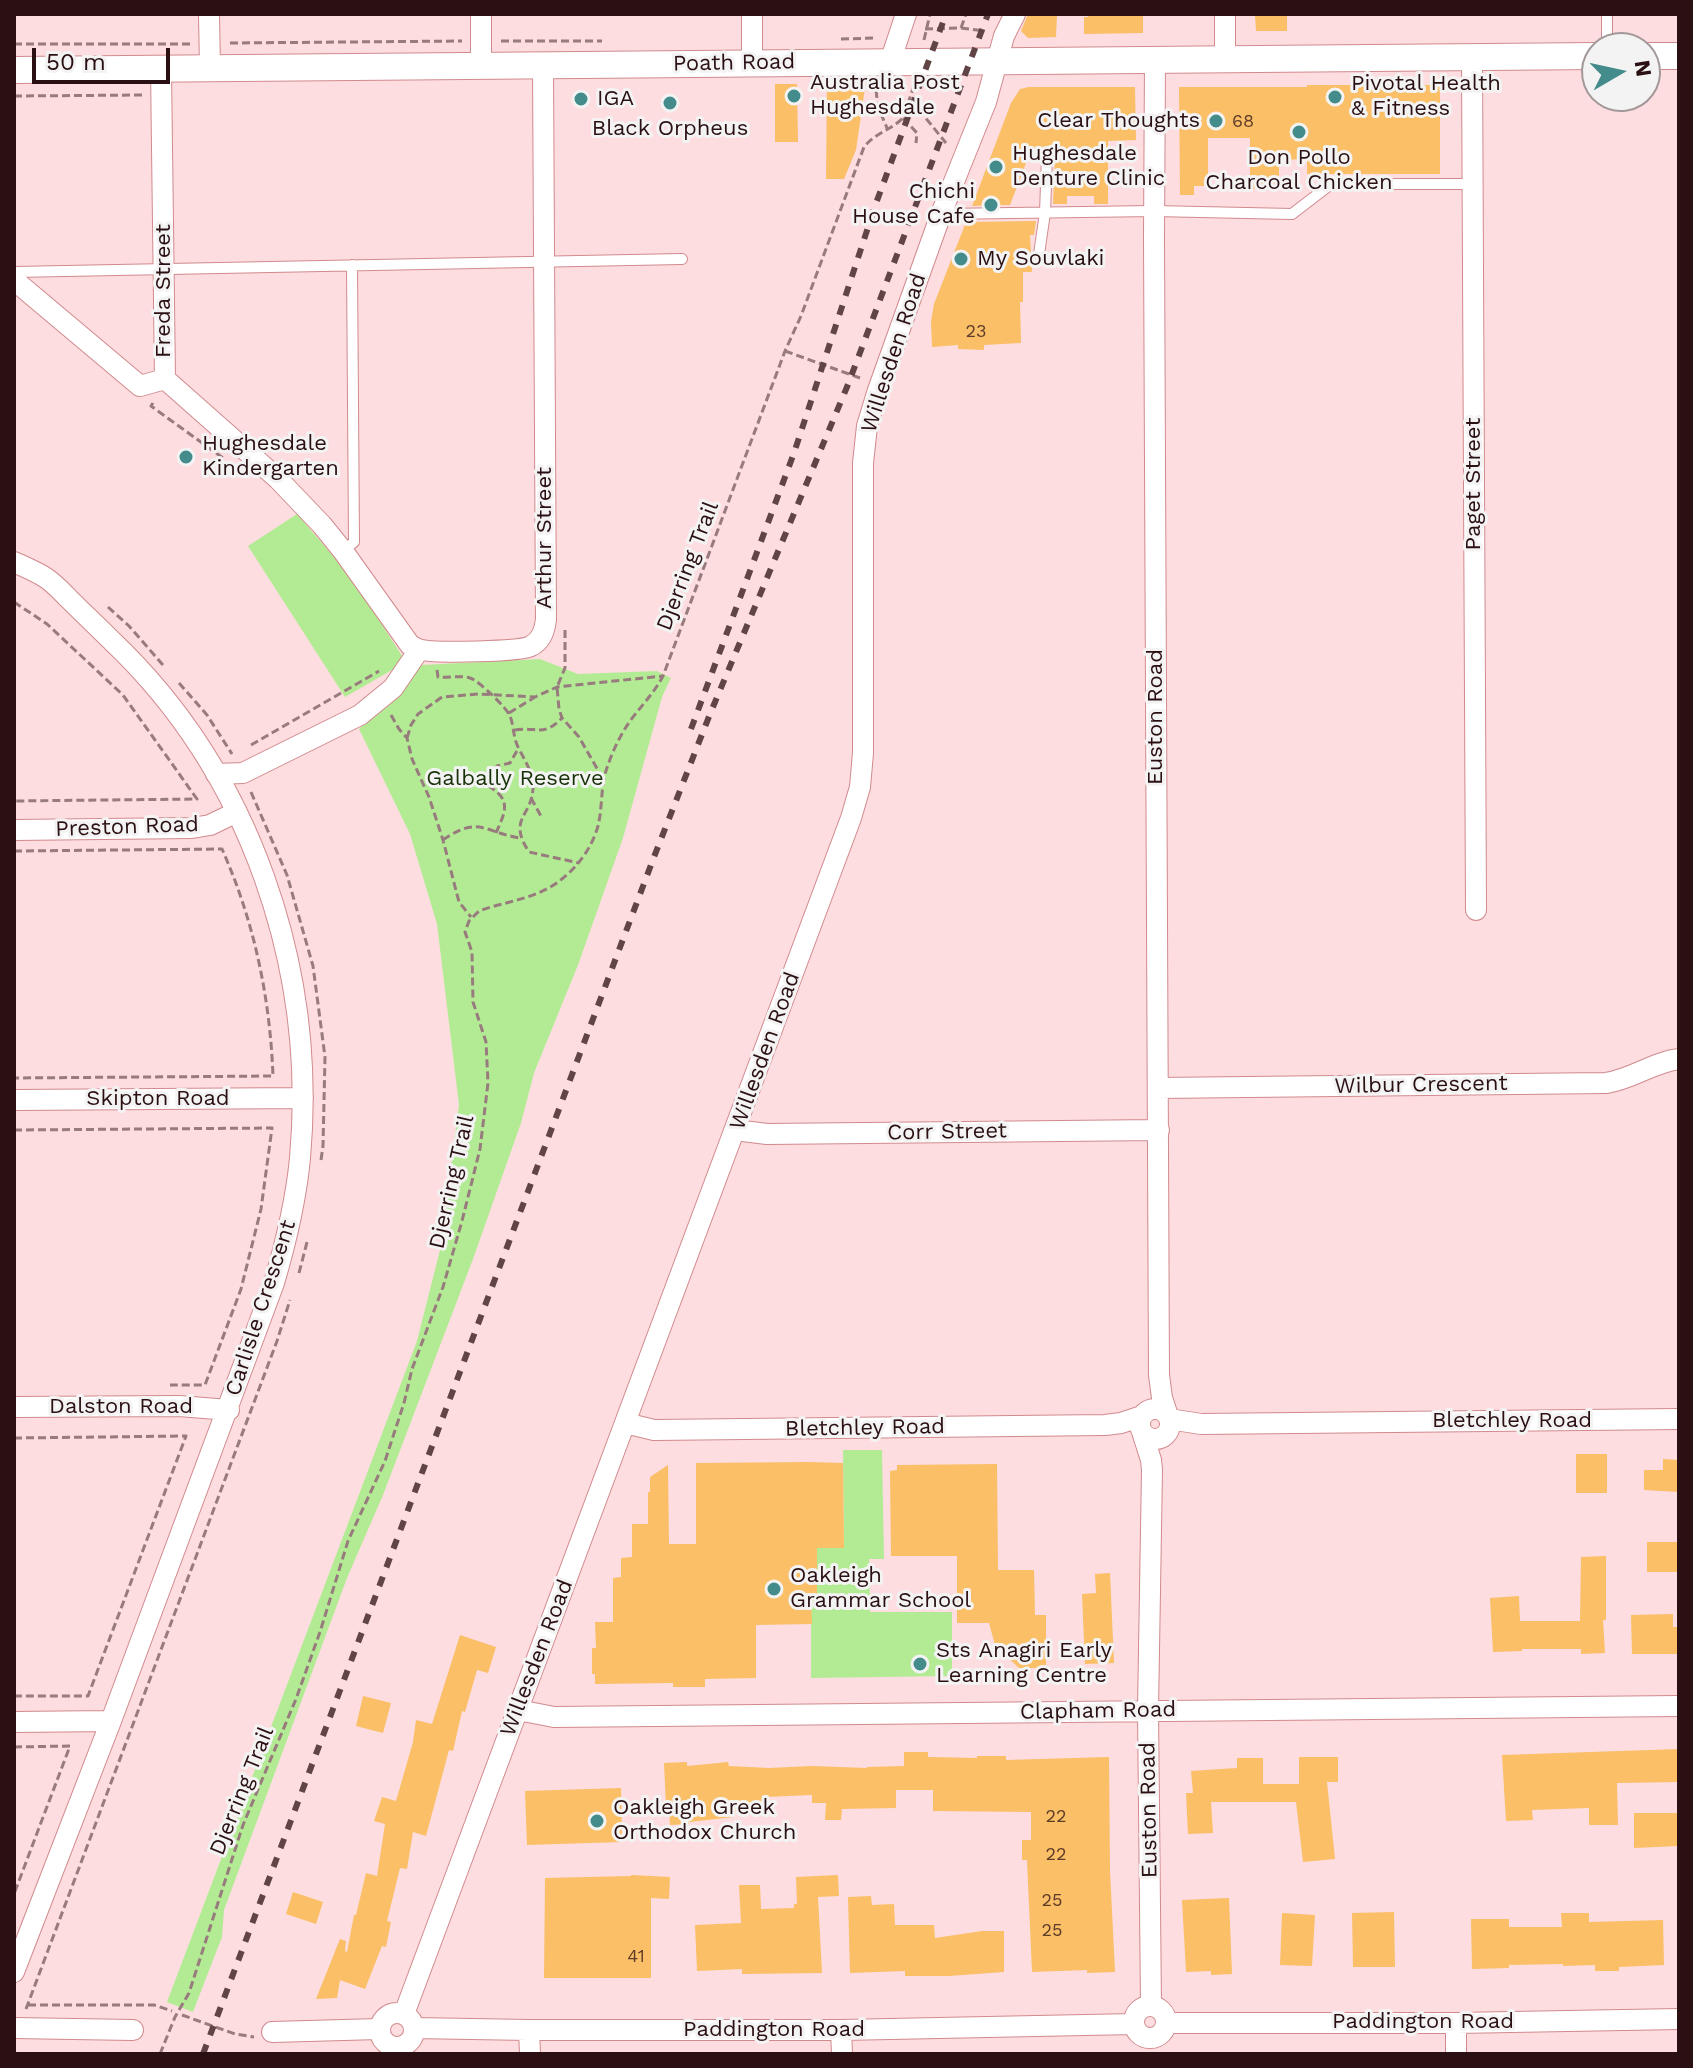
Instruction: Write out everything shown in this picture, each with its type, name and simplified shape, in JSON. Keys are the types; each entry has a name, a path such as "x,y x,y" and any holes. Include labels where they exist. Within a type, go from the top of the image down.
{"street":[{"path":"209,14 210,56"},
{"path":"481,14 481,66"},
{"path":"752,14 752,63"},
{"name":"Willesden Road","path":"409,2021 518,1710 851,818 860,787 863,753 863,463 867,426 941,214 986,102 1004,36 1015,14"},
{"path":"1225,14 1225,59"},
{"path":"890,62 910,20"},
{"name":"Poath Road","path":"14,70 161,82 210,56 481,66 1581,56"},
{"name":"Paget Street","path":"1472,57 1476,910"},
{"name":"Euston Road","path":"1151,2006 1148,1710 1152,1470 1156,1449 1168,1426 1159,1375 1155,60"},
{"name":"Arthur Street","path":"419,650 518,650 535,643 545,628 543,65"},
{"name":"Freda Street","path":"161,82 165,379 278,479 322,525 405,639 419,650"},
{"path":"14,280 140,386 165,379"},
{"name":"Carlisle Crescent","path":"14,562 48,579 133,660 172,706 237,812 274,905 290,963 301,1040 303,1098 300,1158 289,1229 266,1308 14,1972"},
{"path":"216,774 243,773 360,715 393,688 419,650"},
{"name":"Preston Road","path":"14,830 192,828 210,825 237,812"},
{"name":"Wilbur Crescent","path":"1158,1088 1606,1083 1629,1078 1664,1061 1679,1059"},
{"name":"Skipton Road","path":"14,1100 303,1098"},
{"name":"Corr Street","path":"735,1130 767,1134 1159,1130"},
{"name":"Euston Road","path":"1152,1470 1142,1424 1154,1397 1159,1375"},
{"name":"Dalston Road","path":"14,1407 179,1406 229,1410"},
{"path":"1156,1409 1161,1410 1168,1426 1156,1440 1142,1424 1156,1409"},
{"name":"Bletchley Road","path":"1168,1426 1679,1419"},
{"name":"Bletchley Road","path":"625,1423 654,1430 1142,1424"},
{"name":"Clapham Road","path":"518,1710 554,1717 1679,1706"},
{"path":"14,1722 111,1721"},
{"path":"1151,2006 1161,2009 1167,2023 1152,2046 1134,2024 1137,2013 1151,2006"},
{"path":"272,2032 403,2047 411,2040 409,2021 397,2013 381,2022 385,2043"},
{"name":"Paddington Road","path":"1167,2023 1679,2019"},
{"name":"Paddington Road","path":"409,2021 529,2030 841,2030 1134,2024"},
{"path":"1456,2023 1456,2054"},
{"path":"14,2028 133,2030"},
{"path":"529,2030 530,2054"},
{"path":"841,2030 842,2054"}],"lane":[{"path":"1039,254 1045,213 1047,156"},
{"path":"941,214 1154,211 1292,214 1331,184 1473,184"},
{"path":"14,272 682,259"},
{"path":"343,551 354,542 352,265"}],"path":[{"path":"924,36 930,14"},
{"path":"961,28 966,14"},
{"path":"910,20 926,29 979,29 1004,36"},
{"path":"832,39 877,38"},
{"path":"14,44 210,56 463,41"},
{"path":"500,41 610,41"},
{"path":"14,96 161,82"},
{"path":"915,84 903,118 917,133 916,143"},
{"path":"876,90 878,107 887,128"},
{"path":"910,99 946,143"},
{"name":"Djerring Trail","path":"160,2054 189,1993 243,1825 300,1689 348,1541 385,1461 412,1369 451,1260 480,1149 487,1095 486,1042 473,1002 472,952 465,932 471,917 484,909 541,892 562,879 579,863 591,844 599,823 603,779 608,763 628,724 663,676 864,147 875,135 903,118"},
{"path":"785,351 861,378"},
{"path":"14,602 47,624 123,695 197,799 14,801"},
{"path":"106,606 129,626 168,671"},
{"path":"565,623 565,668 557,687 559,709 603,779"},
{"path":"437,665 438,677 470,678 506,707 509,713 519,748 532,774 531,798 522,819 520,838 529,852 579,863"},
{"path":"247,748 380,670"},
{"path":"509,713 557,687 663,676"},
{"path":"178,682 207,715 233,756"},
{"path":"407,738 418,714 442,697 535,697"},
{"path":"386,705 407,738 443,840 459,902 471,917"},
{"path":"514,731 528,728 544,731 562,718"},
{"path":"496,833 505,807 501,796 490,787 490,774 497,766 510,763 519,748"},
{"path":"531,798 542,818"},
{"path":"443,840 465,827 478,827 520,838"},
{"path":"14,851 222,849 241,897 263,979 273,1076 14,1078"},
{"path":"14,1130 272,1128 261,1209 241,1289 205,1385 157,1385"},
{"path":"14,1438 186,1436 88,1696 14,1696"},
{"path":"14,1747 70,1746 14,1894"},
{"path":"28,2005 154,2005 172,2011"},
{"path":"182,2015 259,2039 272,2032"}],"green space":[{"path":"297,514 352,578 406,662 345,697 248,546"},
{"name":"Galbally Reserve","path":"540,659 578,674 657,671 671,678 662,697 623,838 578,965 534,1073 521,1123 473,1259 383,1495 347,1578 224,1910 222,1937 193,2012 167,2002 417,1341 440,1250 459,1105 437,924 410,834 359,729 421,665"},
{"path":"843,1450 882,1450 884,1559 869,1559 870,1612 952,1612 952,1676 811,1678 811,1601 817,1600 817,1548 844,1548"}],"building":[{"path":"1028,14 1057,14 1056,37 1028,38 1021,31"},
{"path":"1088,14 1143,14 1143,33 1084,34 1084,17"},
{"path":"1255,14 1287,14 1287,31 1256,31"},
{"path":"866,81 856,150 844,179 826,179 827,82"},
{"path":"775,84 797,84 798,142 775,142"},
{"path":"1440,85 1440,174 1307,174 1307,159 1279,160 1279,189 1250,189 1250,138 1208,138 1208,186 1194,186 1194,195 1180,195 1179,87"},
{"path":"1135,87 1136,140 1108,141 1108,204 1094,204 1094,196 1067,196 1067,204 1053,204 1055,156 1052,150 1046,148 1041,151 1039,159 1031,150 1010,205 972,206 1011,103 1020,89"},
{"path":"1036,221 1034,235 1030,235 1032,272 1023,272 1021,343 984,345 984,350 958,349 958,345 932,347 934,304 966,222"},
{"path":"1576,1454 1607,1454 1607,1493 1576,1493"},
{"path":"1663,1459 1679,1460 1679,1492 1644,1490 1644,1470 1663,1470"},
{"path":"696,1463 843,1463 844,1548 817,1548 817,1601 811,1601 812,1624 756,1625 756,1678 705,1679 705,1687 673,1687 673,1683 595,1684 592,1648 596,1648 595,1622 613,1622 613,1578 621,1577 621,1558 632,1557 632,1524 648,1524 650,1477 668,1465 669,1544 696,1544"},
{"path":"997,1464 998,1570 1034,1570 1035,1615 1046,1615 1046,1668 1019,1668 995,1645 989,1623 957,1623 957,1556 891,1556 890,1471 897,1470 897,1465"},
{"path":"1647,1542 1679,1542 1679,1572 1647,1572"},
{"path":"1606,1556 1605,1653 1581,1654 1581,1649 1493,1652 1490,1598 1519,1596 1520,1621 1580,1621 1581,1557"},
{"path":"1110,1573 1114,1663 1085,1664 1082,1594 1096,1593 1095,1574"},
{"path":"1673,1614 1673,1627 1679,1627 1679,1654 1632,1654 1631,1615"},
{"path":"460,1635 496,1647 488,1673 477,1670 465,1712 462,1711 453,1751 449,1750 426,1836 413,1832 407,1869 400,1868 387,1921 391,1922 386,1947 382,1946 365,1989 340,1980 337,1998 316,1999 340,1939 346,1941 347,1952 366,1873 377,1876 385,1824 374,1821 382,1797 396,1801 416,1720 432,1724"},
{"path":"363,1696 391,1703 383,1733 356,1726"},
{"path":"1679,1749 1679,1782 1617,1783 1618,1825 1589,1825 1589,1808 1532,1810 1533,1820 1506,1821 1502,1755"},
{"path":"904,1752 928,1752 928,1757 1006,1756 1006,1760 1109,1757 1115,1972 1032,1972 1027,1860 1022,1860 1022,1840 1031,1840 1031,1812 933,1811 933,1790 896,1790 896,1808 842,1809 841,1820 825,1820 826,1803 812,1803 812,1795 766,1797 765,1813 733,1812 734,1817 670,1825 664,1763 687,1762 687,1766 728,1762 729,1766 769,1768 867,1768 904,1766"},
{"path":"1299,1757 1338,1757 1338,1782 1327,1782 1335,1859 1303,1862 1296,1802 1211,1802 1213,1833 1188,1834 1186,1793 1193,1793 1191,1771 1237,1768 1237,1758 1263,1758 1263,1784 1299,1784"},
{"path":"621,1788 622,1842 527,1845 525,1791"},
{"path":"1634,1813 1679,1813 1679,1846 1634,1848"},
{"path":"838,1875 839,1896 818,1897 822,1973 742,1974 742,1969 697,1971 695,1925 741,1923 739,1885 760,1885 761,1909 794,1908 797,1904 796,1877"},
{"path":"670,1877 669,1899 651,1898 651,1978 544,1978 545,1878"},
{"path":"293,1892 323,1902 316,1924 286,1914"},
{"path":"871,1896 872,1905 894,1904 895,1925 934,1925 935,1938 1004,1931 1004,1972 949,1976 905,1976 905,1971 850,1973 848,1897"},
{"path":"1229,1898 1232,1974 1186,1972 1182,1900"},
{"path":"1394,1912 1395,1967 1353,1967 1352,1913"},
{"path":"1282,1913 1315,1915 1312,1966 1280,1965"},
{"path":"1561,1913 1589,1913 1589,1922 1663,1920 1664,1965 1619,1967 1619,1971 1595,1971 1595,1965 1563,1964 1472,1969 1471,1919 1509,1919 1509,1927 1562,1927"}],"railway":[{"path":"691,729 794,453 875,206 946,14"},
{"path":"203,2054 654,857 710,714 847,387 988,14"}],"place":[{"name":"Australia Post Hughesdale","path":"794,96"},
{"name":"Pivotal Health & Fitness","path":"1335,97"},
{"name":"IGA","path":"581,99"},
{"name":"Black Orpheus","path":"670,103"},
{"name":"Clear Thoughts","path":"1216,121"},
{"name":"Don Pollo Charcoal Chicken","path":"1299,132"},
{"name":"Hughesdale Denture Clinic","path":"996,167"},
{"name":"Chichi House Cafe","path":"991,205"},
{"name":"My Souvlaki","path":"961,259"},
{"name":"Hughesdale Kindergarten","path":"186,457"},
{"name":"Oakleigh Grammar School","path":"774,1589"},
{"name":"Sts Anagiri Early Learning Centre","path":"920,1664"},
{"name":"Oakleigh Greek Orthodox Church","path":"597,1821"}]}
